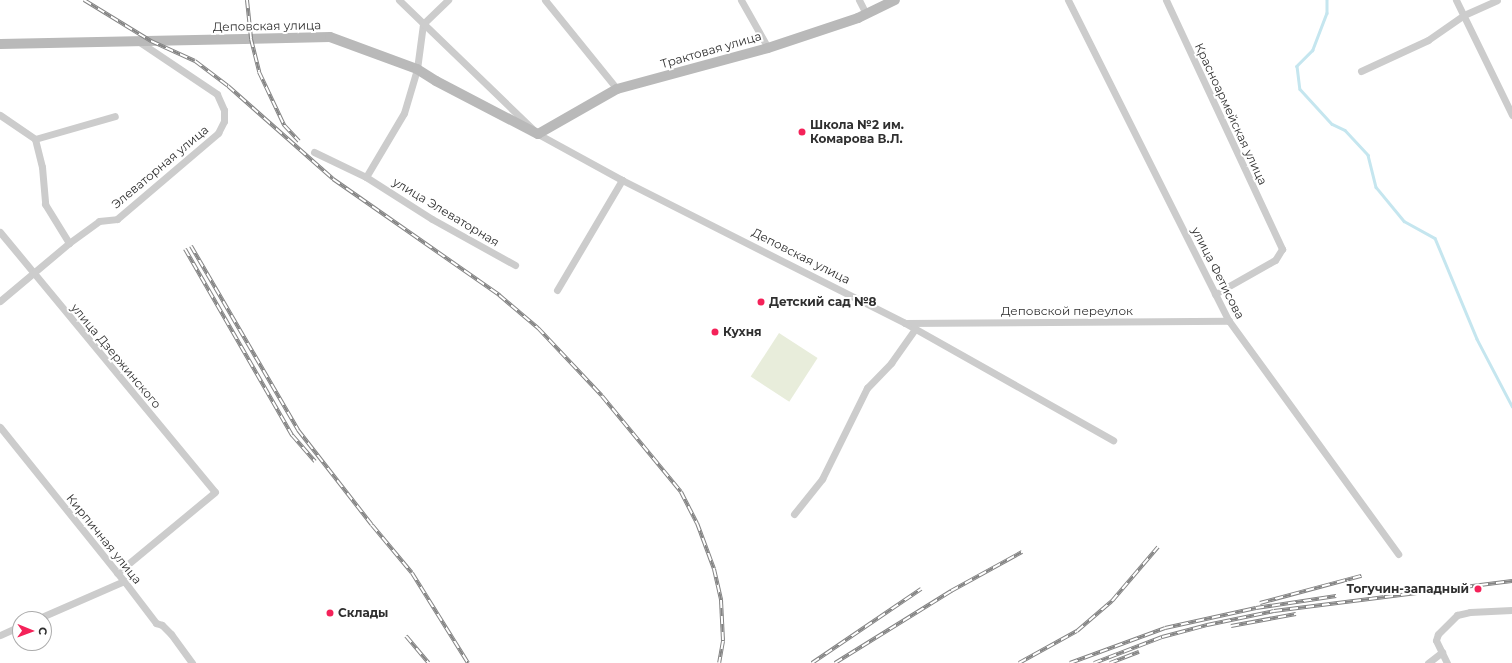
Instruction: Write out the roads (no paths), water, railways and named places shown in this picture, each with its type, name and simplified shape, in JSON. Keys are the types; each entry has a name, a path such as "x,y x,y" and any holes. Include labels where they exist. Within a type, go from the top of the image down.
{"street":[{"name":"Деповская улица","path":"399,0 538,134"},
{"path":"366,177 404,113 417,69 423,24 448,0"},
{"path":"545,0 617,89"},
{"path":"741,0 768,48"},
{"path":"859,0 866,14"},
{"name":"Трактовая улица","path":"538,134 617,89 768,48 866,14 895,0"},
{"name":"улица Фетисова","path":"1068,0 1229,321 1398,554"},
{"name":"Красноармейская улица","path":"1166,0 1282,249 1275,260 1215,294"},
{"path":"1456,0 1512,115"},
{"path":"1361,71 1428,40 1464,15 1497,0"},
{"name":"Деповская улица","path":"0,44 330,38 417,69 436,81 622,180 905,323 1113,440"},
{"name":"Элеваторная улица","path":"0,301 69,243 99,221 117,219 218,133 224,121 224,110 217,94 138,41"},
{"path":"0,115 35,139 42,167 45,204 69,243"},
{"path":"35,139 115,116"},
{"name":"улица Элеваторная","path":"314,152 366,177 432,219 516,265"},
{"path":"557,290 622,180"},
{"name":"улица Дзержинского","path":"0,232 33,274 215,492 117,572"},
{"name":"Деповской переулок","path":"905,323 1229,321"},
{"path":"794,514 822,479 867,388 891,363 915,329"},
{"name":"Кирпичная улица","path":"0,427 156,622 162,625 171,634 192,663"},
{"path":"52,612 124,581"},
{"path":"1447,663 1436,640 1438,634 1457,615 1470,612 1512,610"},
{"path":"0,635 12,630"},
{"path":"1428,663 1442,652"}],"waterway":[{"path":"1327,0 1327,13 1313,50 1297,66 1300,89 1332,124 1345,130 1368,155 1376,187 1404,221 1435,238 1477,339 1512,406"}],"railway":[{"path":"84,0 151,41 195,61 228,86 333,179 499,295 538,328 602,396 681,492 697,523 714,569 721,600 723,641 719,663"},
{"path":"247,0 251,39 259,72 284,125 299,141"},
{"path":"191,246 298,430 372,525 412,573 468,663"},
{"path":"185,249 292,435 315,461"},
{"path":"1019,663 1077,631 1112,601 1158,547"},
{"path":"835,663 951,591 1022,552"},
{"path":"1260,603 1361,576"},
{"path":"1094,663 1162,637 1207,625 1274,611 1512,581"},
{"path":"812,663 921,589"},
{"path":"1070,663 1165,628 1256,608 1336,596"},
{"path":"1231,626 1296,614"},
{"path":"406,636 429,663"},
{"path":"1110,663 1139,652"}],"place":[{"name":"Школа №2 им. Комарова В.Л.","path":"802,132"},
{"name":"Детский сад №8","path":"761,302"},
{"name":"Кухня","path":"715,332"},
{"name":"Тогучин-западный","path":"1478,589"},
{"name":"Склады","path":"330,613"}]}
